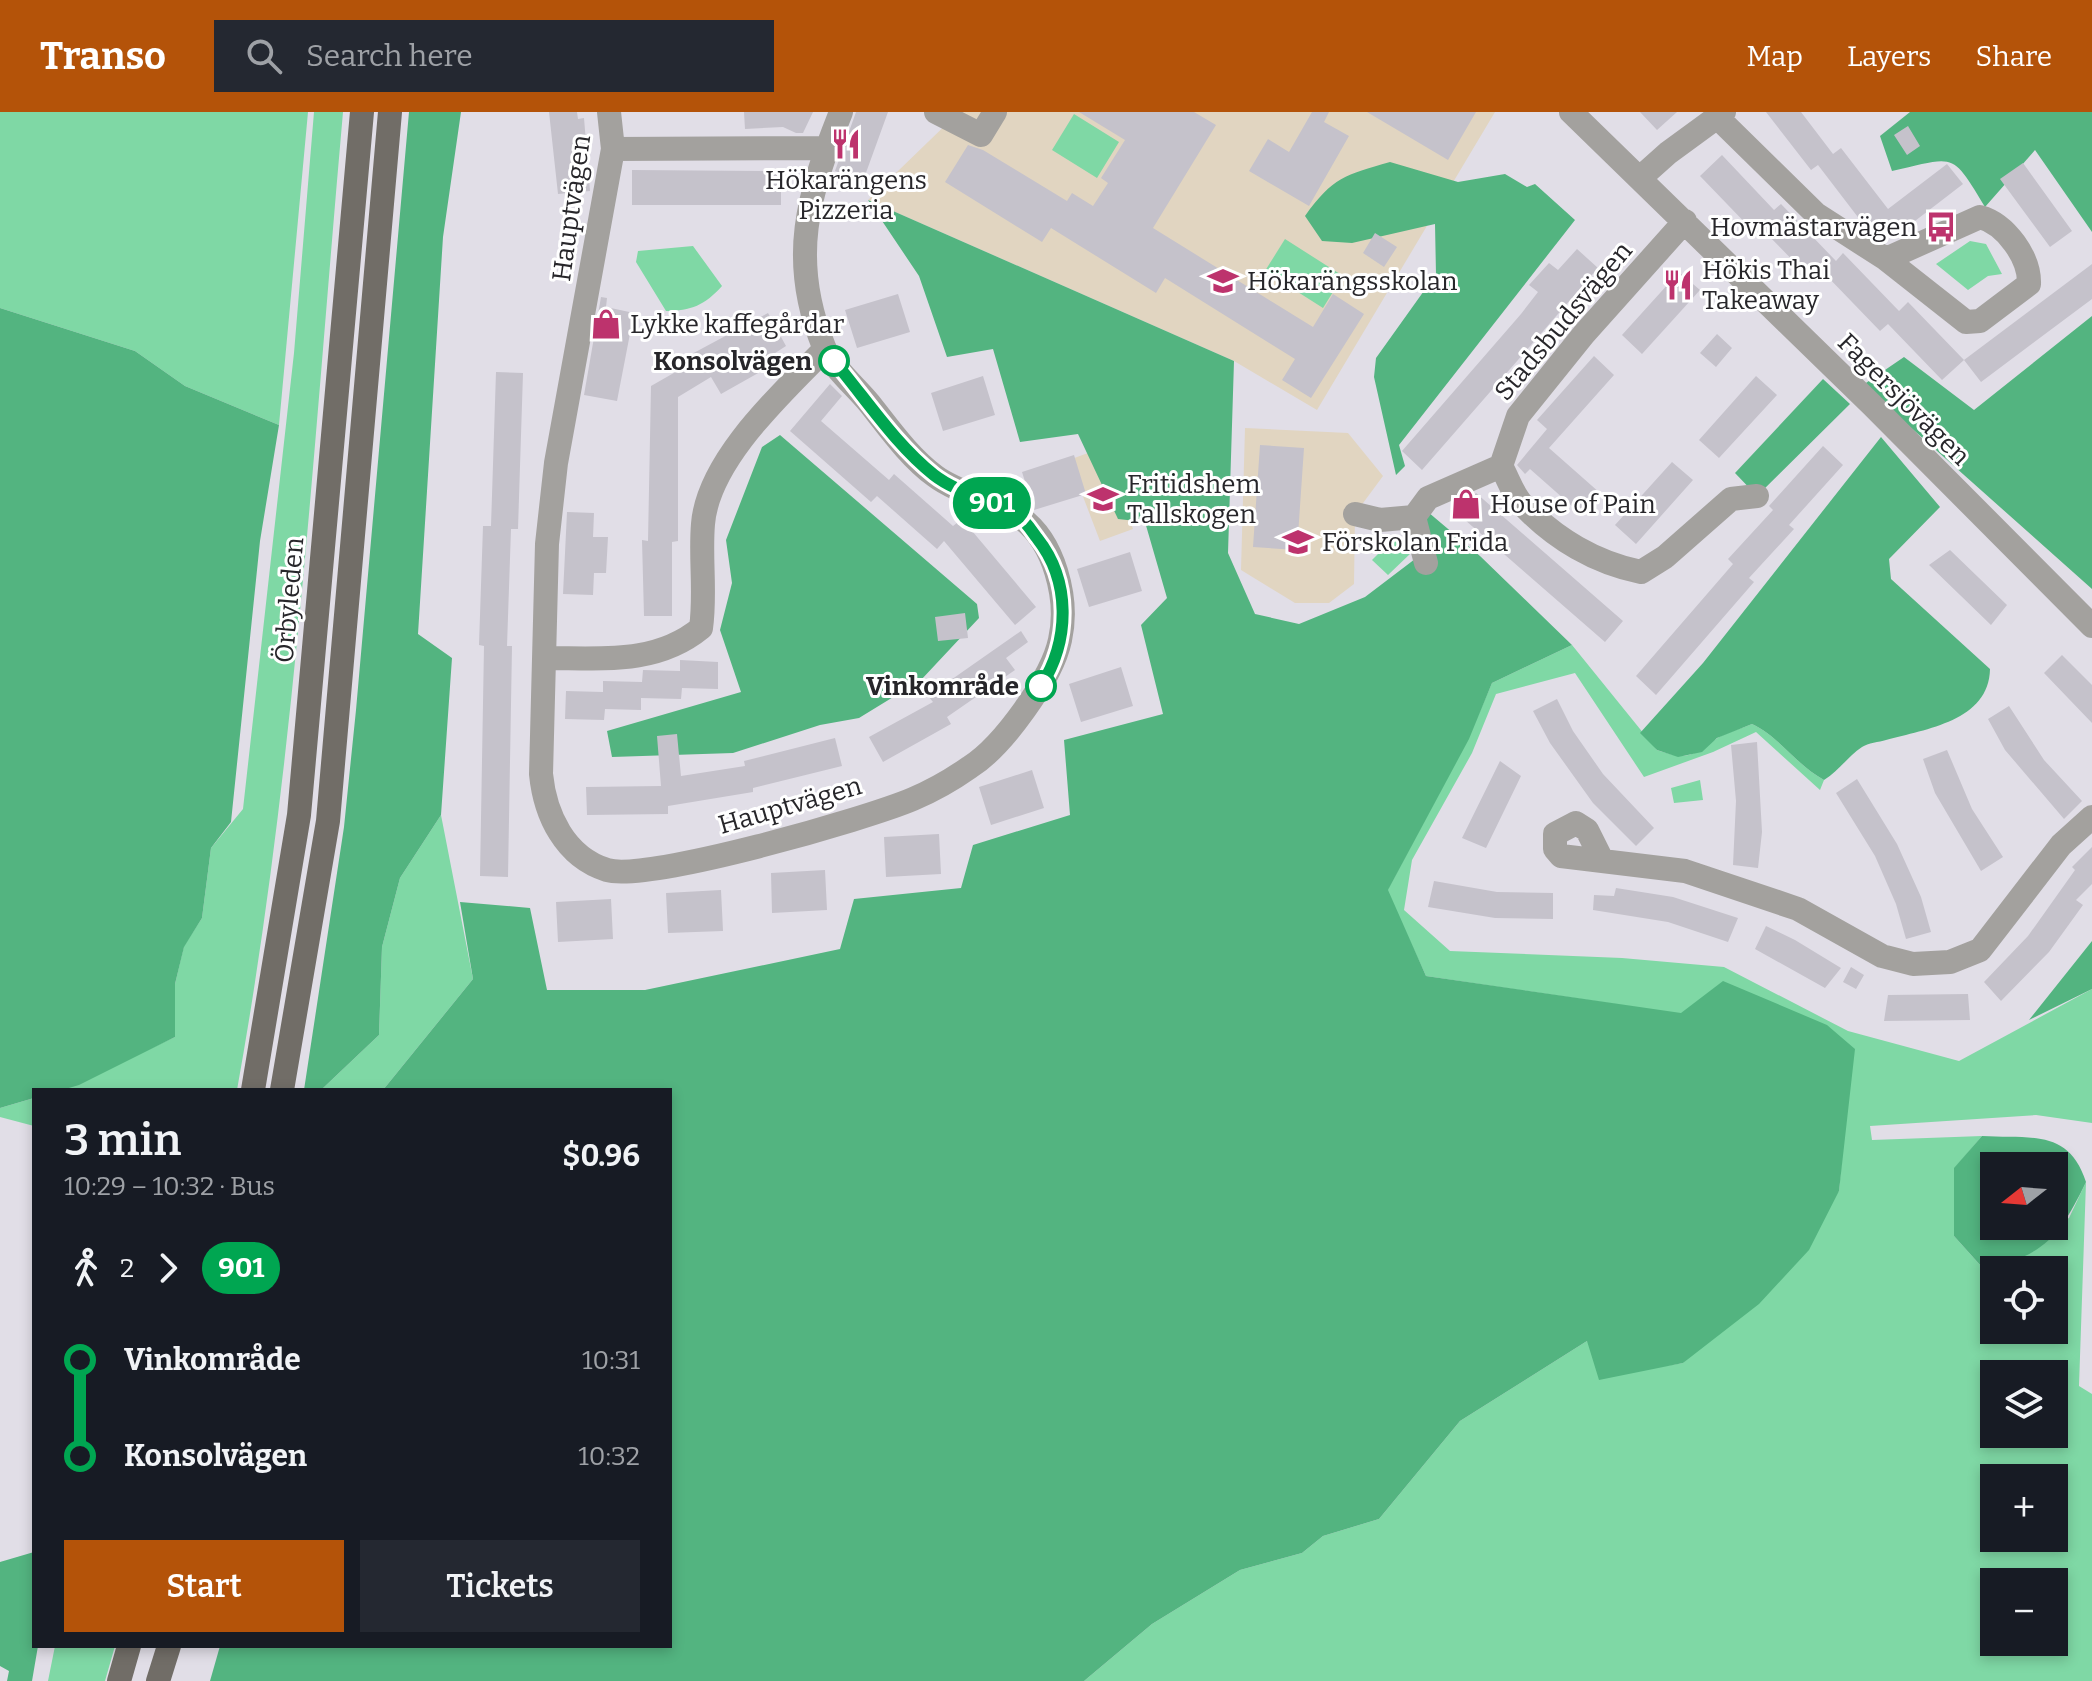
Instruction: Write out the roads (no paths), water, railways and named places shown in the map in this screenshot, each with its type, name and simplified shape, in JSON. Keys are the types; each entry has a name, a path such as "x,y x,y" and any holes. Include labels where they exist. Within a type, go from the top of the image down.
{"main road":[{"name":"Örbyleden","path":"253,1088 299,815 362,112"},
{"path":"282,1088 328,821 390,112"},
{"path":"119,1681 128,1648"},
{"path":"158,1681 168,1648"}],"street":[{"name":"Hauptvägen","path":"609,112 613,149 556,463 547,544 542,731 544,802 574,853 603,869 624,874 692,862 913,799 974,766 1029,705 1053,667 1064,615 1061,586 1048,552 1021,517 937,478 903,446 825,349 802,256 808,206 841,112"},
{"path":"936,112 981,135 995,112"},
{"name":"Fagersjövägen","path":"1571,112 1685,221 2092,626"},
{"path":"1640,178 1721,114 1816,214 1886,259 1966,322 1980,321 2029,284 2030,267 2003,229 1992,220 1980,217 1886,259"},
{"path":"613,149 827,148"},
{"name":"Stadsbudsvägen","path":"1501,466 1518,416 1584,334 1685,221"},
{"path":"546,658 642,657 682,644 701,628 705,604 703,522 715,481 754,426 825,349"},
{"path":"1355,514 1380,520 1414,517 1428,498 1501,466 1520,503 1553,530 1592,558 1641,572 1665,557 1731,499 1757,496"},
{"path":"1414,517 1426,563"},
{"path":"1602,860 1685,871 1763,895 1821,920 1885,957 1913,964 1950,962 1980,950 2061,845 2092,817"}],"place":[{"name":"Hökarängens Pizzeria","path":"846,144"},
{"name":"Hovmästarvägen","path":"1941,227"},
{"name":"Hökarängsskolan","path":"1223,281"},
{"name":"Hökis Thai Takeaway","path":"1678,285"},
{"name":"Lykke kaffegårdar","path":"606,324"},
{"name":"Konsolvägen","path":"834,361"},
{"name":"Fritidshem Tallskogen","path":"1103,499"},
{"name":"House of Pain","path":"1466,504"},
{"name":"Förskolan Frida","path":"1298,542"},
{"name":"Vinkområde","path":"1041,686"}]}
